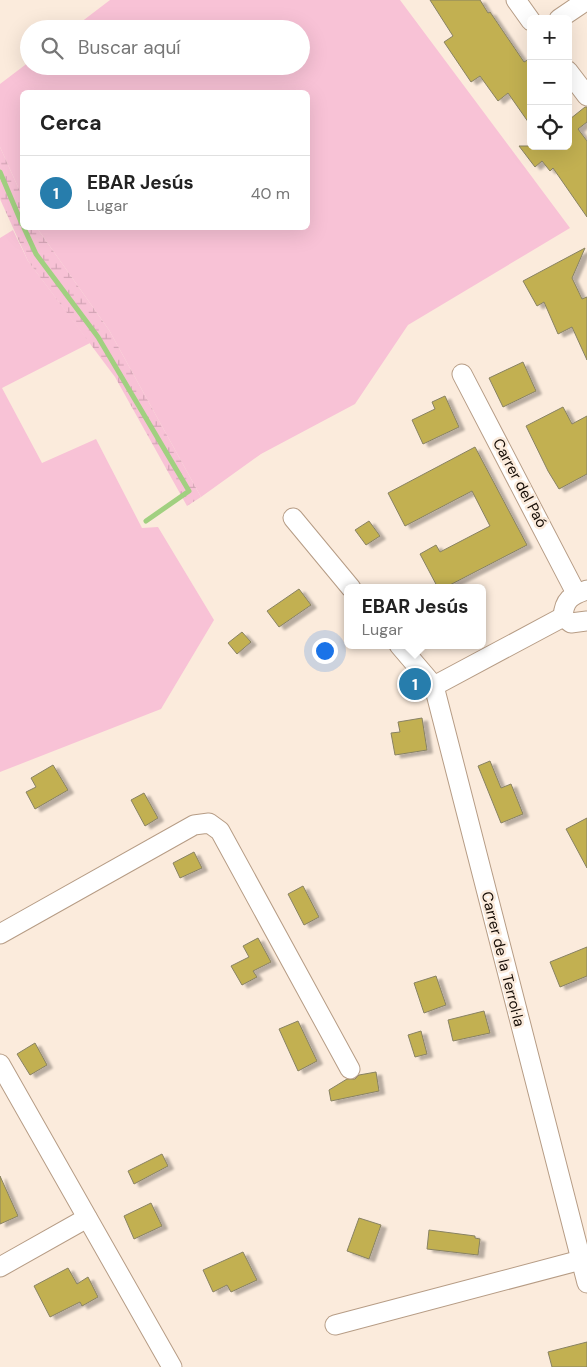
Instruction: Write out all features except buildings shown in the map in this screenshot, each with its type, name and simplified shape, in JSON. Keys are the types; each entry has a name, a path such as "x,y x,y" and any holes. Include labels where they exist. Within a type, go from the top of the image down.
{"street":[{"path":"516,0 527,15"},
{"path":"565,15 587,0"},
{"path":"572,76 587,96"},
{"name":"Carrer del Paó","path":"462,374 582,592"},
{"path":"293,518 348,584"},
{"path":"563,617 564,608 569,599 582,592"},
{"path":"563,617 571,623 587,621"},
{"path":"434,686 563,617"},
{"name":"Carrer de la Terrol·la","path":"403,649 434,686 587,1283"},
{"path":"0,934 194,825 209,823 220,831 350,1069"},
{"path":"0,1064 172,1367"},
{"path":"0,1267 87,1218"},
{"path":"335,1325 581,1260"}],"green space":[{"path":"110,0 400,0 570,228 408,325 355,404 261,454 201,497 109,330 38,230 310,230 310,90 20,90 20,192 0,147 0,84 20,69 20,75 310,75 310,20 84,20"},
{"path":"0,147 20,192 20,230 38,230 109,330 201,497 187,506 115,377 28,261 0,199"},
{"path":"13,230 28,261 90,343 2,388 42,463 96,439 142,528 158,527 214,620 161,709 0,772 0,238"}],"waterway":[{"path":"0,172 20,219"},
{"path":"25,230 36,254 98,337 189,491 146,521"}],"place":[{"name":"EBAR Jesús","path":"415,684"}]}
